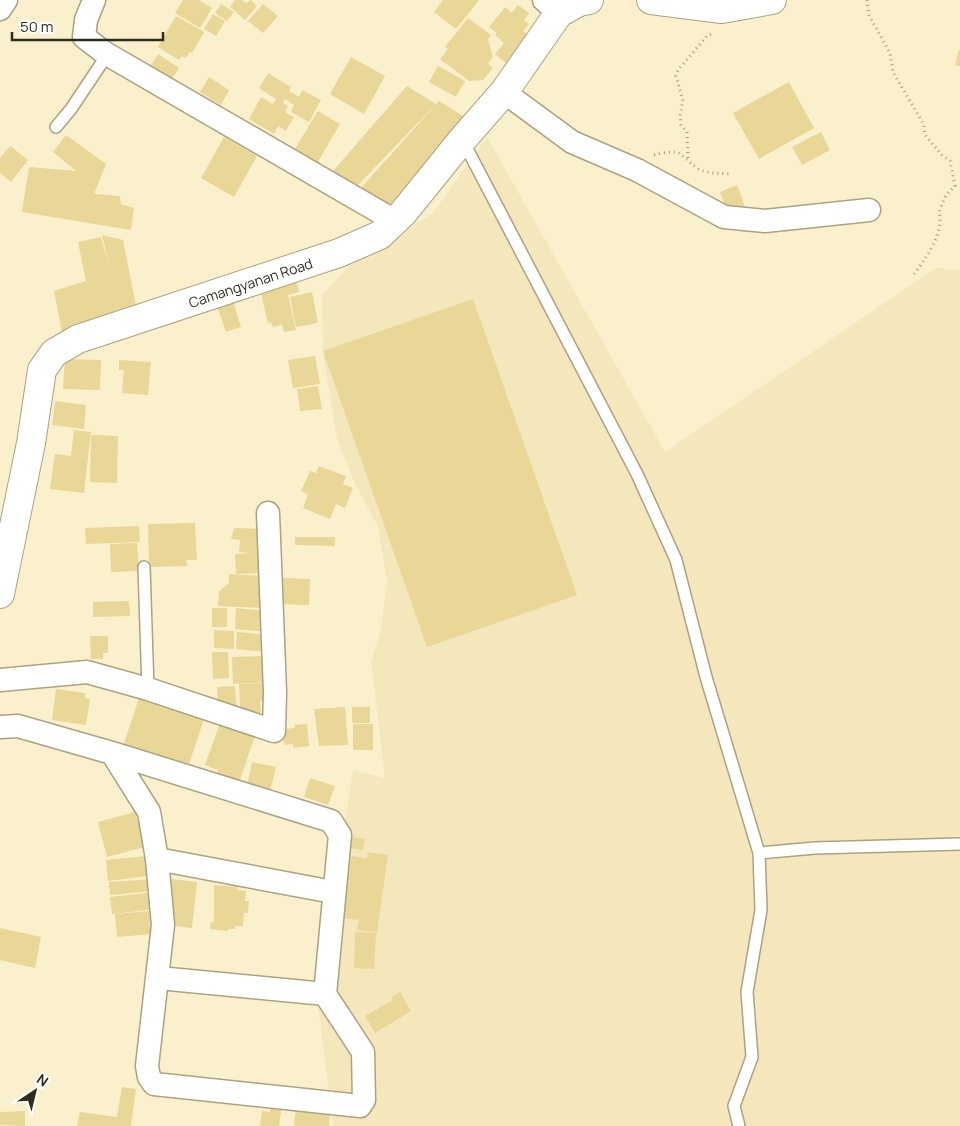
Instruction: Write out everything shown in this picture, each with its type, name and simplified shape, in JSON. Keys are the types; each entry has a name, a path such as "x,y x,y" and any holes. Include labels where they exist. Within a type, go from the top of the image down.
{"street":[{"path":"94,0 86,20 84,37 107,54 395,220"},
{"name":"Camangyanan Road","path":"0,594 31,443 42,370 54,353 78,340 339,253 380,235 395,220 504,92 552,6 589,0"},
{"path":"651,0 722,9 772,0"},
{"path":"504,92 572,142 637,170 724,217 765,221 869,210"},
{"path":"0,680 87,672 148,689 274,732 275,692 268,513"},
{"path":"0,727 18,726 112,753 330,821 340,835 333,892 325,994 363,1052 364,1100 360,1106 154,1084 149,1077 147,1066 159,978 163,925 157,859 149,812 112,753"},
{"path":"157,859 333,892"},
{"path":"159,978 325,994"}],"lane":[{"path":"56,126 71,109 107,54"},
{"path":"462,140 637,474 676,560 706,677 760,854 761,910 747,992 752,1057 734,1106 739,1126"},
{"path":"144,567 148,689"},
{"path":"760,854 815,848 960,844"}],"path":[{"path":"867,0 869,15 890,53 893,72 924,125 925,135 942,155 950,161 955,186 946,195 939,212 941,220 934,241 923,264 914,274"},
{"path":"688,158 687,132 681,125 680,116 683,102 676,76 678,70 707,36 716,32"}],"shaded area":[{"path":"487,137 665,452 936,268 960,270 960,1126 333,1126 317,997 353,770 385,778 371,662 381,629 387,581 378,526 356,486 337,439 323,352 322,295 348,267 433,213"}],"building":[{"path":"183,0 199,0 212,8 200,28 175,13"},
{"path":"235,0 242,0 246,3 251,0 257,6 245,20 230,7"},
{"path":"443,0 479,0 456,29 434,12"},
{"path":"221,4 234,12 227,21 215,13"},
{"path":"263,4 278,16 263,33 248,21"},
{"path":"518,5 529,13 524,20 529,24 523,31 530,36 507,64 495,54 504,43 495,35 497,33 489,27 505,7 512,13"},
{"path":"213,14 225,21 216,36 204,29"},
{"path":"176,16 204,32 192,53 190,52 186,58 182,56 179,60 158,47"},
{"path":"468,18 491,35 488,39 493,57 488,64 493,68 483,80 469,81 440,59 448,49 445,47"},
{"path":"960,50 960,66 955,65"},
{"path":"158,54 179,68 169,83 148,70"},
{"path":"351,57 385,76 364,114 330,94"},
{"path":"438,66 465,81 456,97 429,82"},
{"path":"268,73 291,87 289,91 299,97 302,90 321,100 309,122 291,112 294,105 285,99 283,103 288,106 285,112 294,117 286,131 278,126 274,134 249,119 261,97 273,104 276,99 259,88"},
{"path":"209,77 229,90 221,105 200,92"},
{"path":"789,82 814,128 759,159 733,113"},
{"path":"407,86 436,104 356,187 333,171"},
{"path":"439,101 465,117 389,206 360,189"},
{"path":"318,111 340,124 316,165 293,152"},
{"path":"821,132 830,150 802,165 792,147"},
{"path":"66,135 106,164 94,194 120,196 121,204 134,208 131,230 22,212 29,167 76,171 53,152"},
{"path":"224,137 257,156 234,197 201,178"},
{"path":"10,146 28,160 11,182 0,173 0,158"},
{"path":"737,185 746,210 729,216 720,192"},
{"path":"102,235 123,240 136,306 62,332 54,291 86,281 78,242 101,237 109,264"},
{"path":"295,277 299,292 288,295 296,330 284,332 282,325 273,327 271,322 268,323 260,289"},
{"path":"312,292 318,323 296,327 290,297"},
{"path":"473,299 577,595 427,647 323,351"},
{"path":"233,301 241,327 226,332 217,306"},
{"path":"315,356 320,384 293,388 288,360"},
{"path":"65,359 101,360 100,390 63,389"},
{"path":"119,360 151,362 148,395 122,393 124,370 119,370"},
{"path":"318,386 322,409 300,411 297,389"},
{"path":"55,401 86,405 84,429 52,425"},
{"path":"74,430 91,432 84,493 50,489 55,454 71,456"},
{"path":"91,435 118,436 117,483 90,482"},
{"path":"319,466 346,476 343,484 353,488 345,508 336,504 330,519 303,508 308,494 301,491 310,471 316,473"},
{"path":"195,523 197,560 186,560 187,566 149,567 148,524"},
{"path":"139,526 140,542 86,544 85,528"},
{"path":"234,528 262,529 263,573 236,574 235,554 252,553 239,552 240,540 231,539"},
{"path":"295,537 335,537 335,546 295,545"},
{"path":"137,543 139,571 111,572 110,544"},
{"path":"229,574 266,576 262,608 218,606 219,591 229,583"},
{"path":"282,578 310,579 309,605 281,604"},
{"path":"129,601 130,616 93,617 93,602"},
{"path":"212,608 227,608 227,627 212,627"},
{"path":"236,608 268,611 266,632 235,629"},
{"path":"214,630 234,631 234,649 214,648"},
{"path":"237,632 268,635 267,652 236,649"},
{"path":"90,636 108,636 108,653 103,653 103,659 91,659"},
{"path":"212,652 228,652 229,678 213,679"},
{"path":"266,656 270,682 233,684 232,657"},
{"path":"267,683 267,701 260,701 261,713 245,714 245,708 240,708 239,684"},
{"path":"235,686 237,714 218,708 217,687"},
{"path":"56,689 85,693 85,698 90,699 86,725 52,720"},
{"path":"140,695 205,716 187,770 122,749"},
{"path":"345,707 348,745 319,746 314,709"},
{"path":"352,707 370,707 370,723 352,723"},
{"path":"220,723 255,736 238,786 215,778 218,770 205,765"},
{"path":"307,724 309,746 293,748 293,744 284,745 283,729 295,728 294,725"},
{"path":"353,724 373,724 373,750 353,750"},
{"path":"252,762 276,767 270,791 247,786"},
{"path":"310,778 335,786 328,805 304,797"},
{"path":"135,812 145,847 107,857 98,822"},
{"path":"352,837 365,839 363,850 350,848"},
{"path":"368,852 388,855 377,933 357,930 359,920 342,918 351,856 367,858"},
{"path":"147,856 149,876 108,881 106,860"},
{"path":"153,879 154,891 110,895 109,882"},
{"path":"172,879 197,882 192,928 167,925"},
{"path":"214,885 237,887 237,890 246,891 245,901 249,901 248,913 244,913 243,926 235,926 235,929 228,929 228,931 210,929 211,922 214,922"},
{"path":"155,892 157,909 112,914 110,897"},
{"path":"149,911 151,934 117,937 115,914"},
{"path":"0,928 41,937 35,968 0,960"},
{"path":"355,932 376,933 374,969 354,968"},
{"path":"400,992 411,1011 375,1033 365,1016 393,1000 391,997"},
{"path":"122,1087 136,1089 131,1126 77,1126 80,1112 117,1117"},
{"path":"271,1104 282,1105 279,1126 260,1126 262,1111 270,1112"},
{"path":"296,1107 330,1110 329,1126 294,1126"},
{"path":"25,1111 25,1126 0,1125 0,1112"}]}
